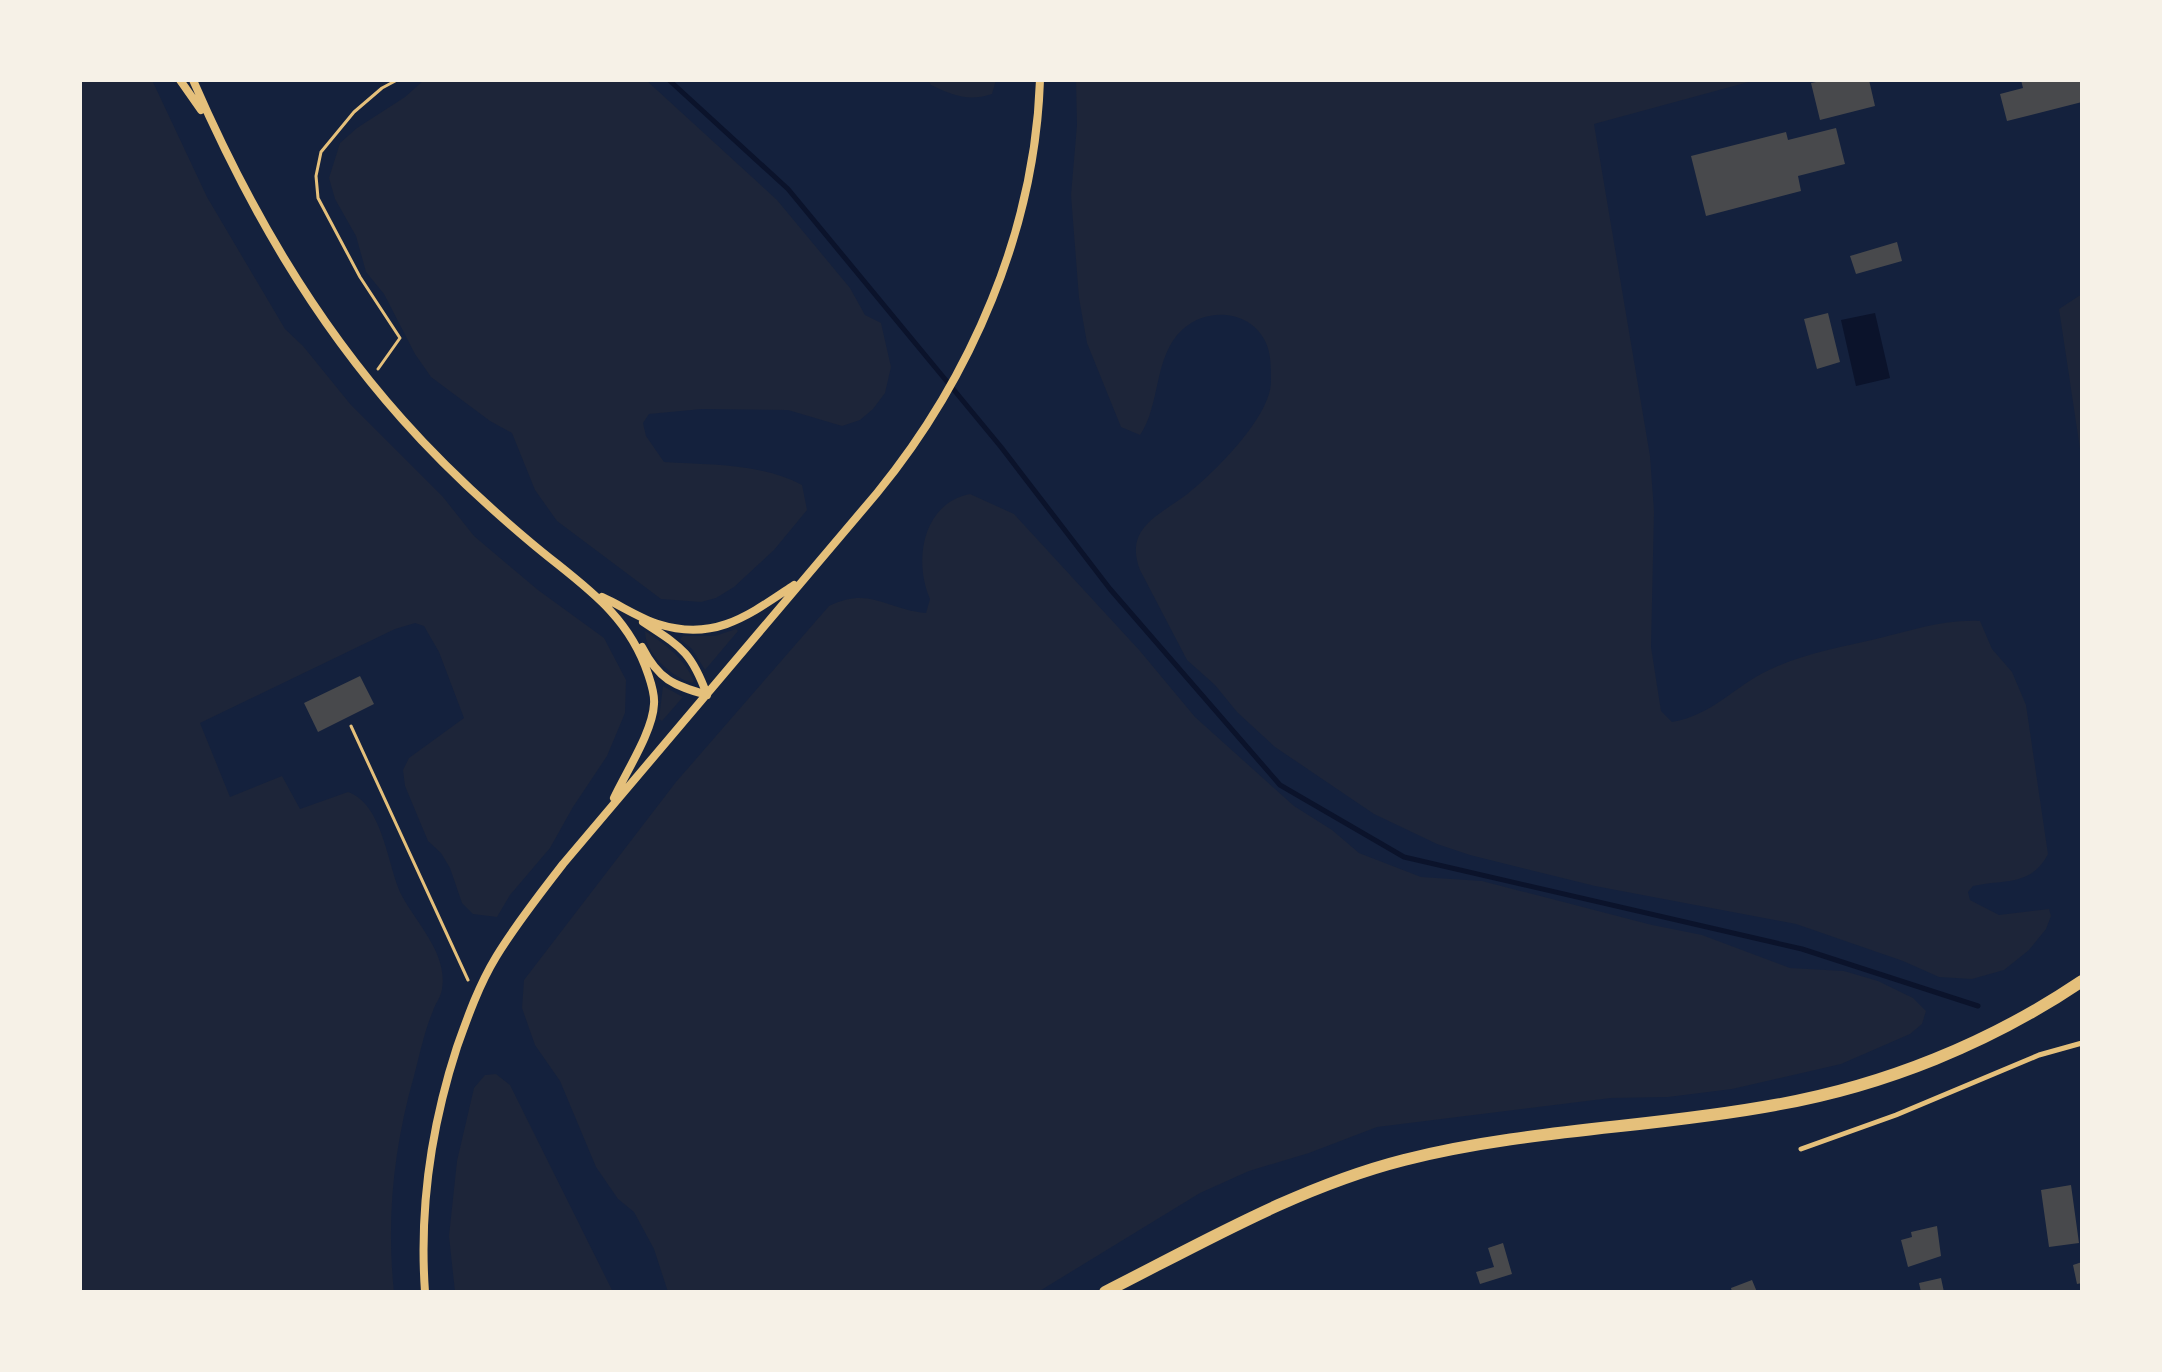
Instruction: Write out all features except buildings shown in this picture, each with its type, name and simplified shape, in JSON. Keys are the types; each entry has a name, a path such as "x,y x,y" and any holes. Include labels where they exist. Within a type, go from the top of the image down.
{"street":[{"path":"180,80 209,120"},
{"path":"193,80 209,120 287,266 321,317 404,422 528,540 598,595 673,641 689,655 707,695"},
{"path":"425,1292 425,1191 433,1138 465,1020 495,959 521,919 611,806 917,442 962,363 992,296 1019,217 1033,158 1040,80"},
{"path":"598,595 658,624 707,630 746,618 802,580"},
{"path":"598,595 642,646 653,668 662,677 707,695"},
{"path":"598,595 623,625 638,650 648,674 654,705 646,736 611,806"},
{"path":"1105,1292 1280,1205 1362,1172 1479,1144 1773,1106 1851,1088 1899,1073 1971,1043 2035,1011 2082,981"}],"lane":[{"path":"1801,1149 1896,1115 2039,1055 2082,1043"}],"path":[{"path":"372,383 400,338 360,277 318,198 316,176 321,152 354,112 382,88 397,80"},
{"path":"351,726 476,998"}],"shaded area":[{"path":"80,80 152,80 207,197 285,329 303,346 351,405 443,497 474,536 538,590 604,638 626,680 625,713 607,756 550,848 510,895 497,917 473,914 462,903 450,868 441,853 428,841 405,786 403,770 409,758 464,718 439,652 424,626 415,623 395,629 200,723 230,797 282,776 300,809 348,792 360,799 377,823 402,896 436,952 443,976 441,992 422,1043 397,1156 391,1237 394,1292 80,1292"},
{"path":"424,80 646,80 777,200 850,288 865,315 881,323 891,367 885,393 860,420 842,426 788,410 702,409 649,414 643,423 646,436 664,462 752,469 802,485 807,510 774,550 734,587 716,598 701,602 661,599 557,521 535,490 512,433 490,421 431,377 415,354 384,294 366,272 356,236 335,199 329,178 340,143"},
{"path":"928,80 996,80 992,94 975,97 946,92 931,85"},
{"path":"1076,80 1756,80 1594,124 1650,456 1654,511 1651,647 1661,711 1672,722 1711,707 1756,677 1795,660 1927,626 1980,621 1992,649 2012,672 2026,705 2048,854 2041,865 2025,877 1973,886 1968,892 1970,900 1999,915 2049,909 2051,916 2046,929 2029,950 2004,970 1972,979 1939,977 1903,961 1796,924 1595,886 1470,855 1437,844 1374,814 1275,747 1187,660 1140,570 1136,550 1140,534 1147,524 1211,473 1252,426 1269,394 1271,371 1268,347 1259,332 1240,318 1217,315 1193,322 1173,340 1162,366 1147,423 1140,435 1121,427 1087,343 1079,298 1071,195 1077,125"},
{"path":"2082,294 2082,462 2059,309"},
{"path":"1875,313 1890,378 1856,386 1841,320"},
{"path":"970,494 1014,514 1140,651 1195,717 1294,806 1332,830 1359,853 1421,877 1482,881 1702,935 1790,968 1844,971 1878,981 1913,998 1926,1011 1922,1024 1910,1034 1841,1064 1732,1089 1668,1097 1611,1098 1377,1127 1309,1153 1249,1171 1200,1193 1038,1292 668,1292 654,1249 634,1212 618,1199 596,1167 560,1081 535,1045 522,1008 524,980 676,782 829,606 843,600 867,598 926,613 930,599 922,567 926,535 942,509 954,499"},
{"path":"645,631 679,658 690,673 692,683 676,676 661,663 646,640"},
{"path":"738,631 705,670 692,649 680,639 683,636 715,636"},
{"path":"663,686 683,697 662,721 659,719"},
{"path":"496,1074 510,1085 613,1292 455,1292 449,1236 457,1161 474,1088 485,1075"}],"waterway":[{"path":"669,80 788,189 1001,447 1110,589 1280,785 1404,857 1802,949 1978,1006"}]}
